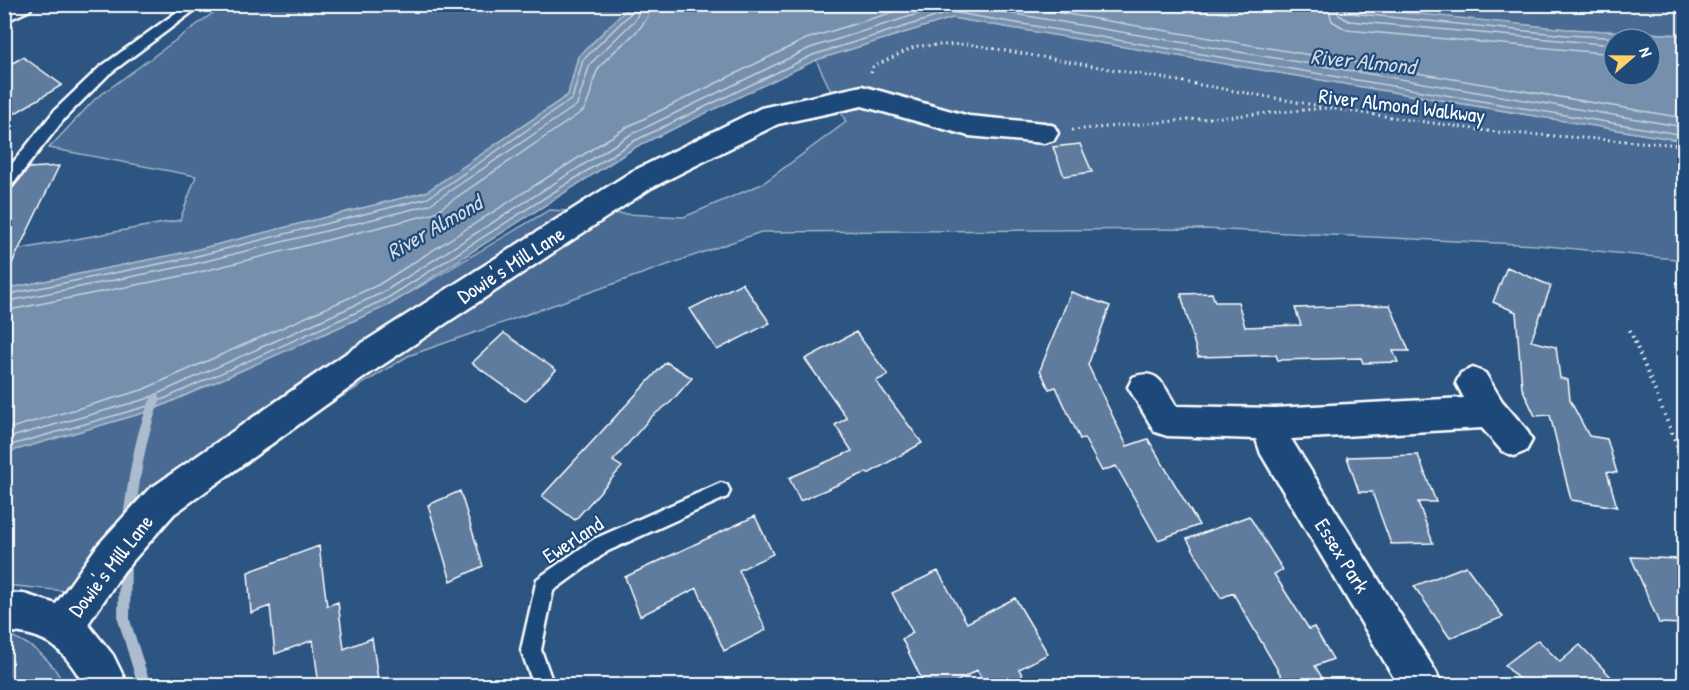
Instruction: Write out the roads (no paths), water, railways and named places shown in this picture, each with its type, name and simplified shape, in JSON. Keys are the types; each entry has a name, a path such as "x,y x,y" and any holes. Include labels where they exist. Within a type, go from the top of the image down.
{"street":[{"path":"4,14 21,4"},
{"name":"Dowie's Mill Lane","path":"64,626 111,558 161,502 357,364 641,180 771,115 862,96 969,126 1044,133"},
{"path":"1145,387 1167,421 1275,424 1481,398 1514,440"},
{"name":"Essex Park","path":"1275,424 1273,443 1422,686"},
{"path":"4,612 21,612 64,626 90,653 108,686"}],"lane":[{"path":"4,185 60,114 104,70 197,4"},
{"name":"Ewerland","path":"544,686 531,650 544,586 601,545 721,491"}],"water":[{"name":"River Almond","path":"1322,4 1602,31 1602,87 1662,87 1662,34 1684,35 1684,141 952,18 816,60 636,147 389,305 150,411 5,453 5,289 187,252 426,192 568,95 578,57 631,5"}],"waterway":[{"path":"128,524 141,444 156,399"},
{"path":"125,557 124,620 145,686"}]}
